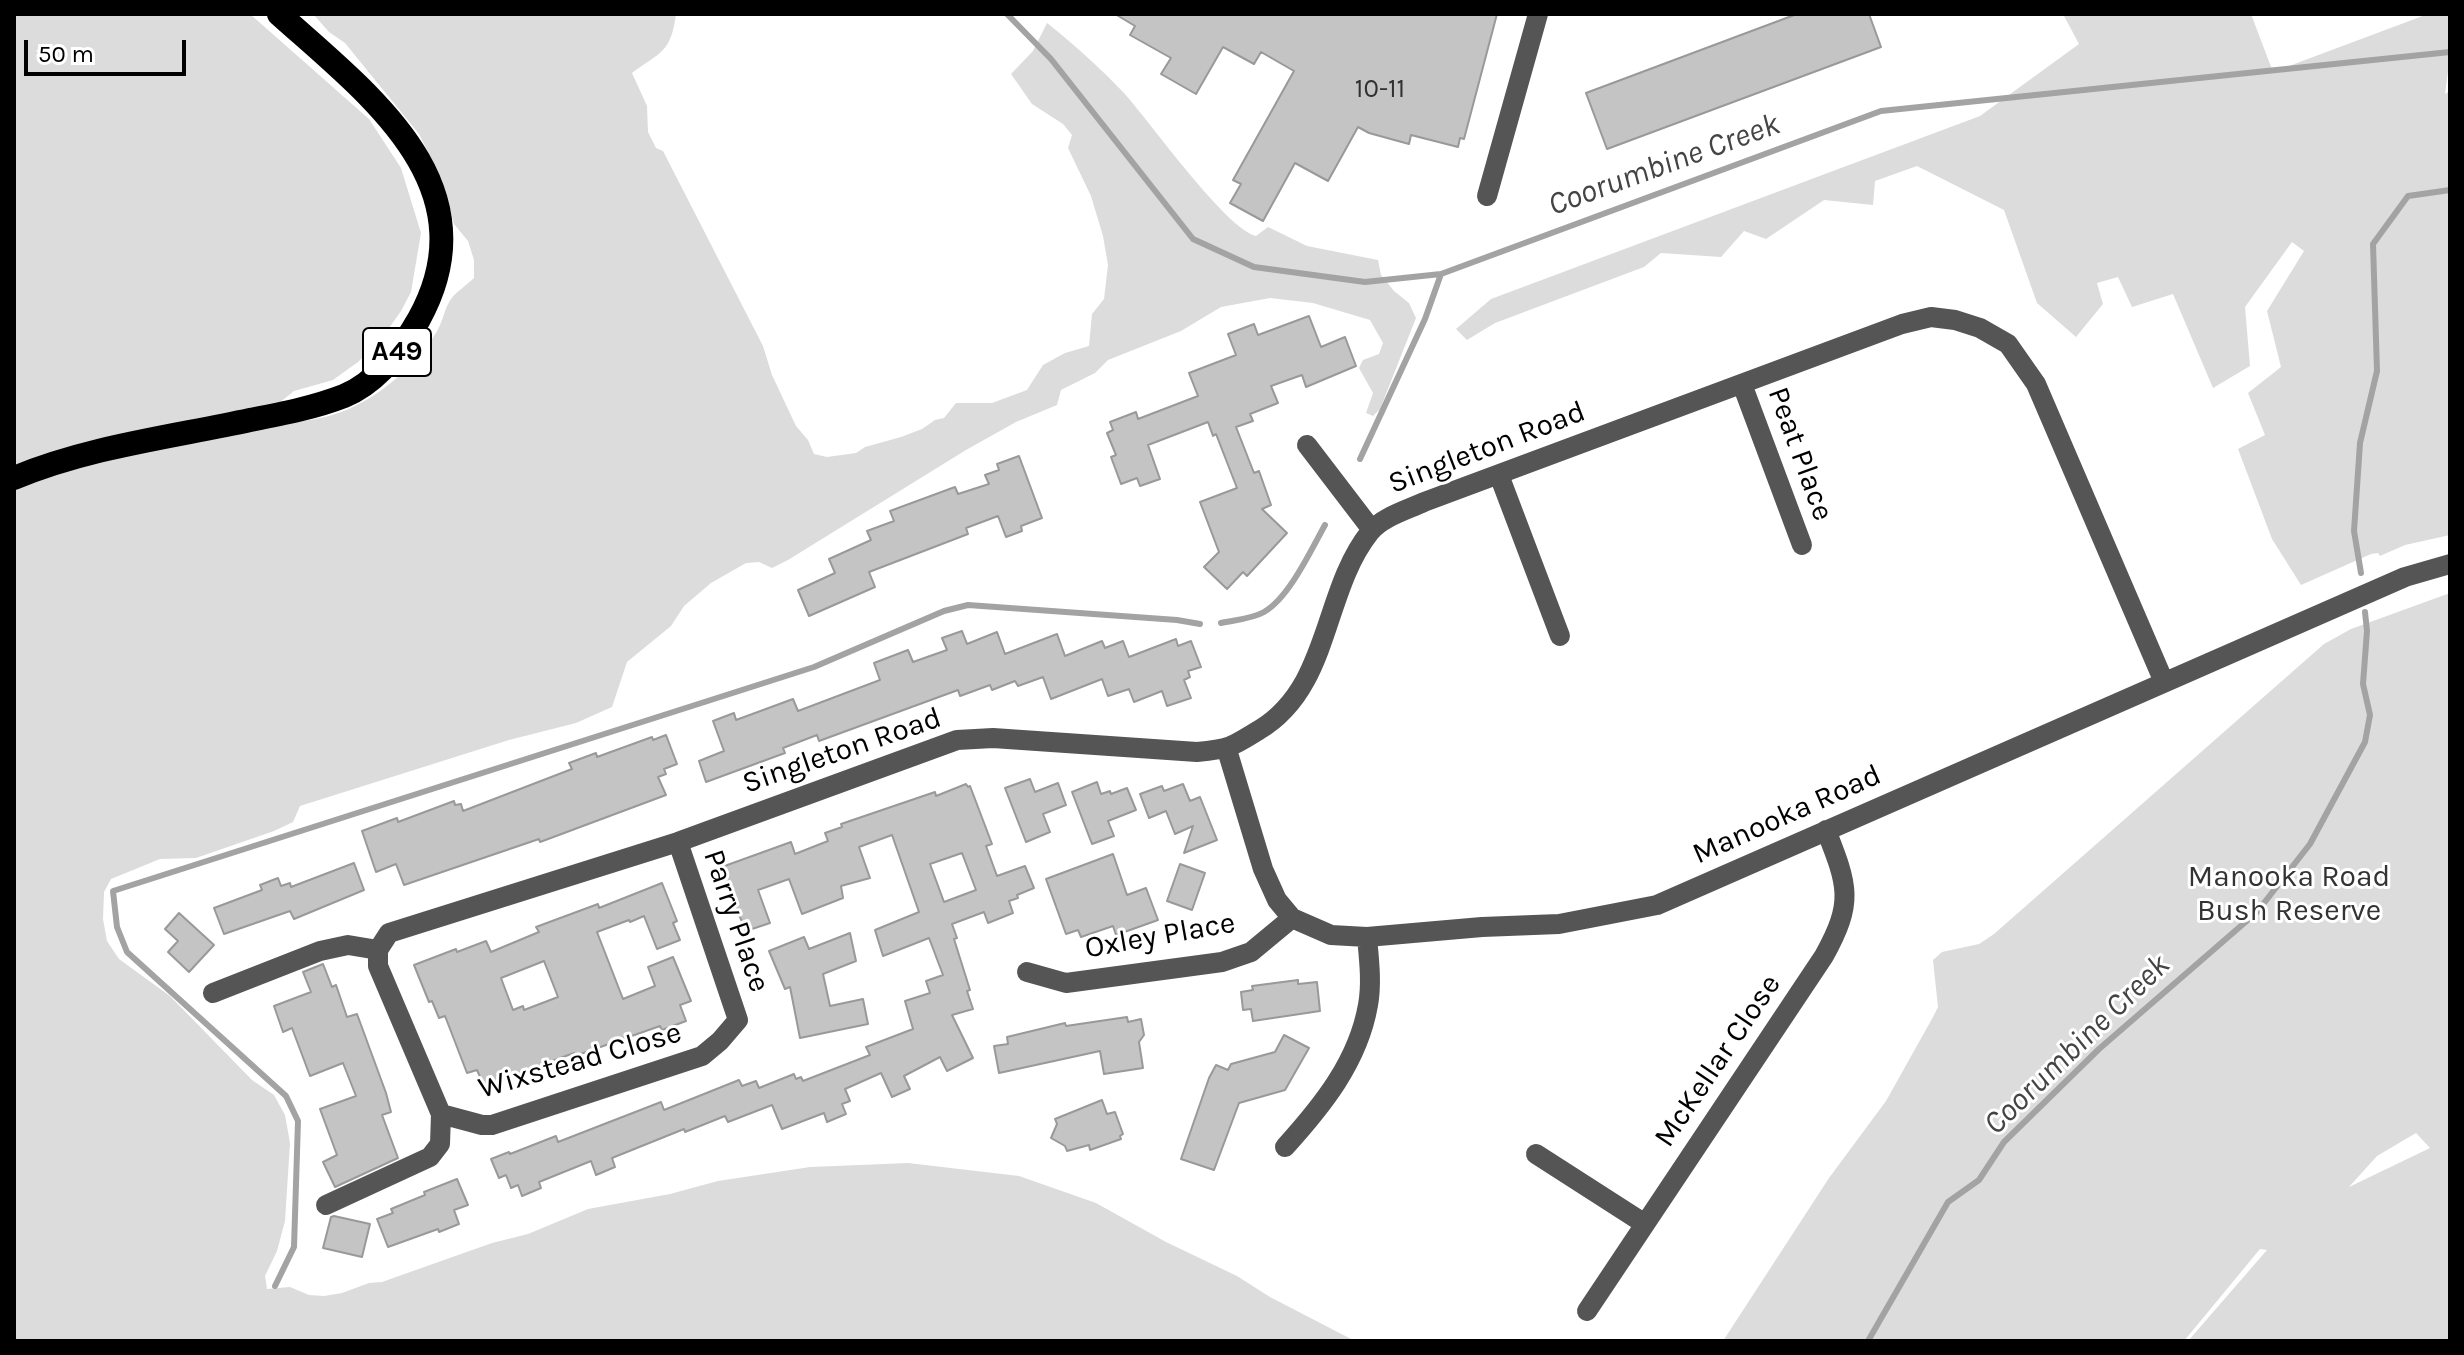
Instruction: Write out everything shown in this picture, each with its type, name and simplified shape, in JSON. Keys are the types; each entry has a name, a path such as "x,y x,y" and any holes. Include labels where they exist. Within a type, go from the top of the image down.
{"highway":[{"name":"A49","path":"14,478 91,454 307,408 347,395 383,369 408,339 427,304 440,259 440,214 434,190 397,126 361,88 279,14"}],"street":[{"path":"1487,196 1538,14"},
{"name":"Singleton Road","path":"378,950 389,933 678,842 957,740 993,738 1197,752 1227,750 1267,726 1296,698 1315,662 1350,566 1372,530 1390,517 1902,324 1931,317 1980,328 2008,344 2036,384 2164,682"},
{"name":"Peat Place","path":"1742,384 1802,545"},
{"path":"1307,445 1372,530"},
{"path":"1499,475 1560,636"},
{"name":"Manooka Road","path":"1292,918 1331,935 1367,937 1559,924 1657,905 2405,577 2450,564"},
{"path":"1227,750 1263,869 1277,900 1292,918"},
{"name":"McKellar Close","path":"1587,1311 1838,931 1847,900 1841,869 1826,830"},
{"name":"Parry Place","path":"678,842 738,1020"},
{"name":"Oxley Place","path":"1027,972 1066,983 1222,962 1251,952 1292,918"},
{"path":"1285,1147 1316,1113 1340,1079 1358,1039 1369,1005 1367,937"},
{"path":"213,993 320,951 348,945 378,950 378,966 441,1114"},
{"name":"Wixstead Close","path":"326,1205 430,1157 440,1144 441,1114 492,1125 702,1056 738,1020"},
{"path":"1536,1154 1645,1224"}],"green space":[{"path":"14,14 250,14 369,119 401,168 421,233 411,292 380,341 358,362 333,380 294,391 279,403 289,415 304,421 358,405 388,385 426,347 451,299 474,278 474,260 468,241 454,224 442,180 419,134 345,43 329,32 313,14 676,14 671,37 663,50 632,73 647,106 648,132 656,148 663,151 763,346 772,375 796,426 808,440 814,454 827,457 856,453 944,418 956,403 992,403 1027,390 1043,365 1065,353 1089,346 1092,314 1104,299 1108,265 1103,236 1091,196 1068,148 1072,135 1063,124 1032,104 1011,74 1033,51 1047,23 1124,93 1188,173 1243,229 1256,236 1268,227 1307,246 1378,260 1381,275 1409,303 1416,318 1380,409 1373,416 1366,413 1373,393 1359,368 1363,360 1379,354 1383,343 1370,320 1313,303 1270,298 1221,307 1181,331 1108,360 1095,373 1061,390 1057,405 1016,422 966,450 788,560 772,568 759,562 746,563 711,583 684,606 671,626 627,662 612,707 576,723 509,740 300,806 293,822 196,858 160,859 111,879 104,892 103,919 107,941 119,959 170,996 252,1080 274,1095 285,1115 290,1143 285,1221 277,1251 265,1276 267,1289 290,1287 309,1295 324,1296 342,1293 528,1234 588,1209 670,1194 718,1181 810,1167 908,1163 1019,1176 1096,1203 1355,1341 14,1341"},
{"path":"2063,14 2251,14 2273,72 2428,14 2450,14 2450,56 2445,94 2450,91 2450,535 2405,545 2380,556 2378,553 2371,554 2301,585 2272,539 2238,449 2265,435 2248,393 2281,367 2267,311 2304,251 2292,242 2245,307 2250,366 2213,388 2173,294 2132,307 2118,277 2097,283 2103,304 2076,337 2037,303 2004,210 1917,166 1875,181 1873,205 1824,200 1766,239 1744,231 1721,257 1661,253 1644,267 1495,323 1467,340 1456,329 1491,299 1980,116 2079,44"},
{"name":"Manooka Road Bush Reserve","path":"2450,593 2450,1341 2188,1341 2267,1250 2260,1249 2184,1341 1723,1341 1829,1178 1886,1101 1933,1017 1938,1007 1933,960 1942,952 1979,944 1994,934 2324,644 2351,629","holes":["2416,1133 2430,1148 2349,1187 2377,1156"]}],"building":[{"path":"1115,14 1497,14 1464,139 1460,138 1458,147 1411,135 1409,144 1358,127 1328,181 1295,163 1263,221 1230,203 1241,184 1233,180 1294,71 1261,52 1254,64 1223,47 1196,94 1161,74 1171,58 1130,35 1135,26"},
{"path":"1797,14 1869,14 1881,47 1607,149 1586,93"},
{"path":"1309,316 1321,347 1345,337 1356,366 1306,387 1302,375 1271,386 1278,403 1250,414 1253,421 1236,427 1254,473 1259,471 1271,505 1262,509 1287,533 1247,576 1243,572 1227,589 1204,567 1219,552 1200,502 1237,488 1216,434 1213,436 1208,422 1148,445 1160,479 1140,486 1137,478 1121,484 1111,457 1116,455 1107,433 1113,430 1110,422 1136,412 1138,419 1198,396 1189,373 1236,355 1228,334 1254,324 1258,335"},
{"path":"1019,456 1042,518 1021,526 1022,531 1006,537 998,516 966,528 968,534 869,572 875,587 809,616 798,590 835,573 829,559 871,540 867,531 894,521 890,511 955,487 958,494 989,484 985,475 999,470 997,464"},
{"path":"962,631 967,644 997,632 1005,654 1057,634 1065,656 1102,641 1105,648 1123,641 1129,657 1176,639 1178,646 1191,641 1201,667 1188,671 1190,677 1184,680 1191,698 1167,706 1162,691 1134,702 1129,689 1108,696 1102,679 1051,699 1043,677 1018,686 1015,681 992,690 990,685 960,696 958,690 819,741 817,735 783,748 785,753 706,782 699,761 724,751 713,721 734,713 736,720 793,699 798,711 880,680 874,663 908,650 913,662 947,650 942,638"},
{"path":"666,735 677,764 664,769 666,774 658,777 666,795 540,842 539,839 404,885 396,864 376,872 362,831 397,818 398,822 454,801 455,805 461,804 463,811 572,769 569,763"},
{"path":"1030,779 1035,792 1058,783 1066,805 1043,814 1050,832 1026,842 1005,788"},
{"path":"1097,782 1101,794 1127,788 1136,810 1108,821 1114,836 1092,844 1072,792"},
{"path":"966,784 970,786 992,844 986,846 997,876 1025,866 1034,888 1009,901 1013,913 988,923 984,912 952,924 973,1009 952,1015 973,1058 947,1071 940,1057 904,1076 910,1089 892,1097 881,1073 845,1089 850,1101 842,1104 846,1114 827,1122 824,1113 782,1129 772,1105 728,1122 725,1116 685,1132 684,1129 612,1158 615,1167 596,1175 591,1161 539,1182 541,1188 522,1196 518,1185 511,1188 506,1175 499,1178 491,1159 509,1152 556,1136 558,1142 661,1102 664,1110 739,1080 742,1086 756,1081 759,1088 794,1074 796,1079 801,1077 803,1081 870,1055 866,1047 913,1029 905,1001 930,993 926,981 943,975 929,938 883,956 875,930 919,912 892,835 859,847 870,878 841,886 843,898 802,914 789,879 758,890 770,923 746,931 719,868 791,842 795,854 828,841 825,833 842,827 841,824 935,792 936,796","holes":["962,853 976,890 944,902 930,864"]},
{"path":"1183,784 1190,801 1200,797 1217,840 1184,853 1193,826 1175,834 1166,811 1149,818 1140,794 1162,786 1164,791"},
{"path":"1113,854 1127,895 1146,888 1158,920 1116,935 1113,926 1081,937 1078,930 1066,934 1046,879"},
{"path":"354,863 364,890 294,919 290,911 224,934 214,908 262,890 260,885 278,878 281,886 290,883 291,887"},
{"path":"1180,864 1205,873 1192,910 1167,901"},
{"path":"662,883 677,921 673,923 680,940 657,949 644,916 597,932 623,999 655,986 648,967 673,957 691,1001 680,1005 686,1021 662,1030 660,1026 575,1056 574,1053 484,1086 477,1070 467,1073 445,1016 439,1018 432,1001 429,1002 414,965 486,941 491,952 539,932 536,927 598,904 599,908","holes":["544,961 558,997 524,1010 523,1006 513,1010 501,978"]},
{"path":"179,913 214,945 189,972 168,952 178,941 165,929"},
{"path":"850,933 856,961 823,974 830,1006 863,999 868,1024 800,1038 790,987 785,989 769,951 804,937 809,949"},
{"path":"323,964 332,987 336,985 347,1017 357,1014 386,1093 391,1112 382,1115 398,1158 335,1187 323,1162 337,1155 320,1109 356,1096 343,1063 310,1076 292,1028 283,1032 274,1006 311,992 303,972"},
{"path":"1298,980 1298,984 1317,982 1320,1011 1253,1021 1251,1009 1243,1010 1241,992 1253,990 1252,986"},
{"path":"1127,1017 1128,1022 1141,1019 1144,1035 1139,1042 1143,1068 1104,1074 1100,1051 999,1073 994,1046 1008,1044 1007,1037 1065,1023 1066,1026"},
{"path":"1284,1035 1309,1048 1285,1090 1239,1103 1214,1170 1181,1159 1216,1065 1228,1070 1231,1064 1275,1052"},
{"path":"1102,1100 1107,1114 1115,1112 1123,1134 1121,1139 1090,1150 1089,1145 1067,1151 1065,1146 1051,1138 1057,1124 1055,1119"},
{"path":"457,1179 468,1205 454,1210 459,1224 388,1247 377,1219 393,1213 391,1209 425,1195 424,1192"},
{"path":"331,1217 370,1224 362,1257 323,1248"}],"waterway":[{"name":"Coorumbine Creek","path":"1007,14 1051,59 1193,239 1254,267 1365,282 1441,274 1881,111 2450,52"},
{"name":"Coorumbine Creek","path":"2361,573 2354,531 2360,443 2377,371 2373,244 2408,196 2450,190"},
{"path":"1360,459 1425,319 1441,274"},
{"path":"1221,623 1254,616 1273,605 1299,573 1325,525"},
{"path":"275,1286 294,1247 298,1121 286,1096 127,952 117,927 113,891 814,667 944,611 968,605 1200,624"},
{"name":"Coorumbine Creek","path":"1868,1341 1948,1202 1979,1180 2004,1142 2099,1049 2257,912 2310,844 2365,742 2370,715 2363,684 2367,631 2365,612"}]}
